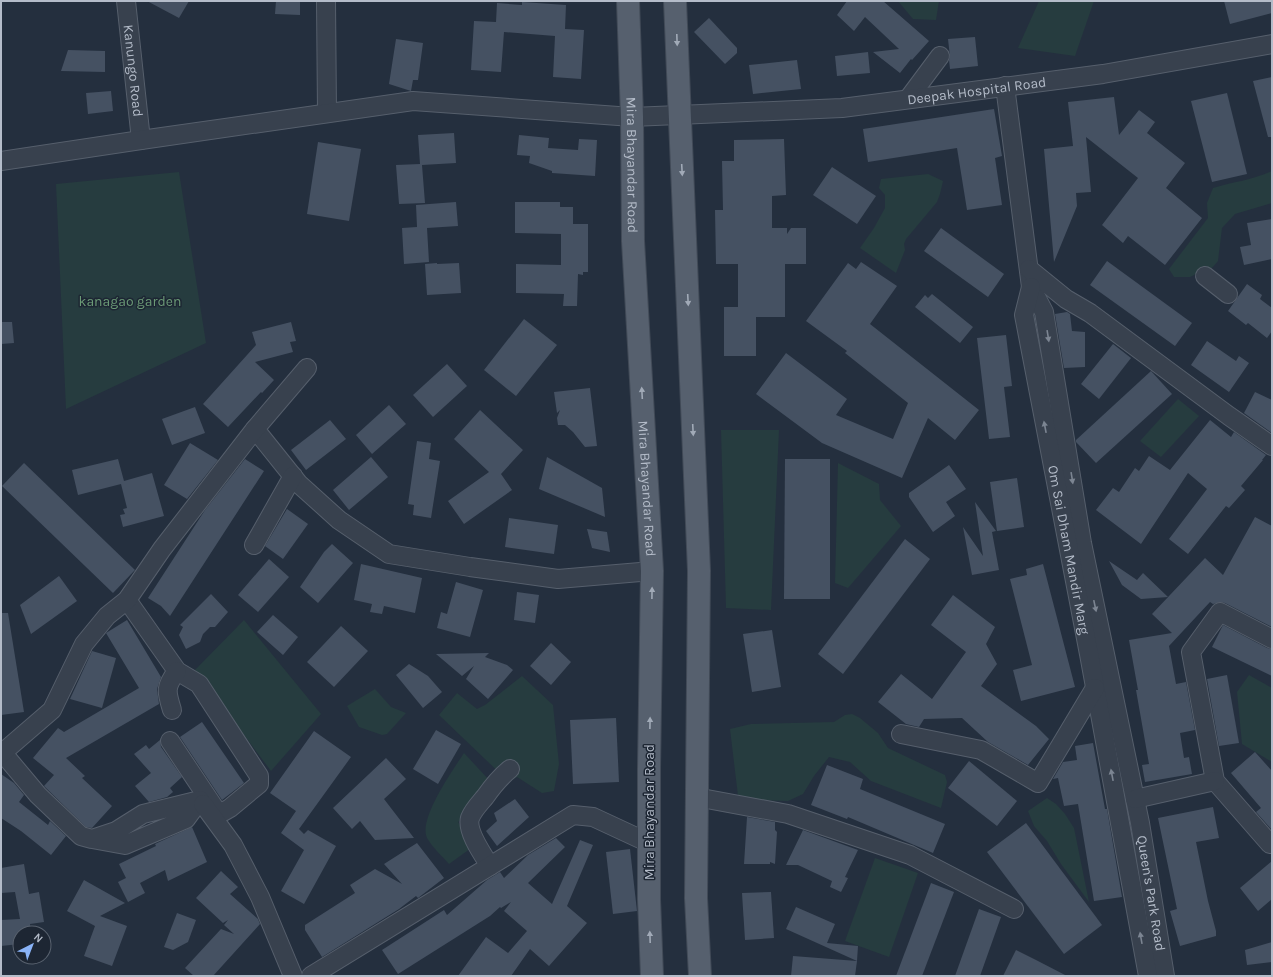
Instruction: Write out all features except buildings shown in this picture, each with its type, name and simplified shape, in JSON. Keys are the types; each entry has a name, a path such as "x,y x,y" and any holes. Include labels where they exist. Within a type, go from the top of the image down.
{"main road":[{"name":"Mira Bhayandar Road","path":"628,1 632,117 633,241 652,571 649,843 649,899 652,976"},
{"path":"675,1 700,571 696,797 696,898 700,976"}],"street":[{"name":"Kanungo Road","path":"126,1 141,140"},
{"path":"326,1 327,113"},
{"name":"Deepak Hospital Road","path":"1,161 413,101 632,117 842,108 1103,74 1272,44"},
{"path":"908,99 940,56"},
{"name":"Om Sai Dham Mandir Marg","path":"1005,86 1030,278 1044,312 1058,446 1096,688 1119,813"},
{"path":"1205,276 1228,294"},
{"path":"1030,278 1090,313 1272,446"},
{"name":"Om Sai Dham Mandir Marg","path":"1030,278 1024,315 1082,543 1136,804"},
{"path":"1024,315 1044,312"},
{"path":"293,976 260,897 233,845 200,800 143,814 116,831 92,839 81,836 38,795 2,753 52,710 84,644 107,616 127,600 162,549 255,429 307,368"},
{"path":"255,429 299,484 339,520 389,554 558,579 652,571"},
{"path":"254,545 292,476"},
{"path":"127,600 177,671 199,684 259,776 260,784 230,808 223,812 216,810 170,741"},
{"path":"1272,639 1220,612 1191,652 1215,781 1270,844 1272,842"},
{"path":"172,710 167,694 170,681 177,671"},
{"path":"901,734 981,750 1038,783 1096,688"},
{"path":"490,866 478,848 472,835 470,818 475,809 510,769"},
{"path":"1119,813 1136,804 1215,781"},
{"path":"696,797 788,814 910,855 1014,909"},
{"name":"Queen's Park Road","path":"1136,804 1165,976"},
{"name":"Queen's Park Road","path":"1119,813 1148,976"},
{"path":"311,976 573,816 593,817 649,843"}],"green space":[{"path":"898,1 939,1 936,20 913,19"},
{"path":"1039,1 1094,1 1075,56 1018,48"},
{"path":"1272,171 1272,203 1235,214 1222,228 1218,261 1212,268 1190,277 1174,277 1169,269 1208,218 1207,203 1213,188 1257,177"},
{"name":"kanagao garden","path":"179,172 206,343 66,409 56,184"},
{"path":"928,174 943,181 940,194 937,202 906,239 904,244 905,250 896,273 860,248 874,228 885,208 885,195 879,188 881,179"},
{"path":"1178,399 1199,416 1161,457 1140,441"},
{"path":"721,430 779,430 771,610 726,608"},
{"path":"838,463 879,484 880,500 901,526 848,588 835,583"},
{"path":"244,620 321,714 271,771 195,670"},
{"path":"1249,675 1272,688 1272,762 1242,744 1237,692"},
{"path":"522,676 553,705 559,764 554,791 542,793 517,777 509,782 439,715 457,693 477,709 485,705"},
{"path":"375,689 391,707 406,713 387,734 382,735 359,727 347,706"},
{"path":"852,714 860,718 878,733 888,748 945,775 947,782 941,808 871,781 850,762 829,757 814,776 803,794 788,801 758,800 738,796 730,729 751,724 834,722 845,715"},
{"path":"464,753 490,781 464,818 458,822 474,846 449,864 427,838 427,819 445,782"},
{"path":"1047,798 1056,804 1065,814 1074,828 1089,902 1061,864 1047,841 1034,826 1028,811"},
{"path":"875,858 918,873 889,957 845,941"}]}
